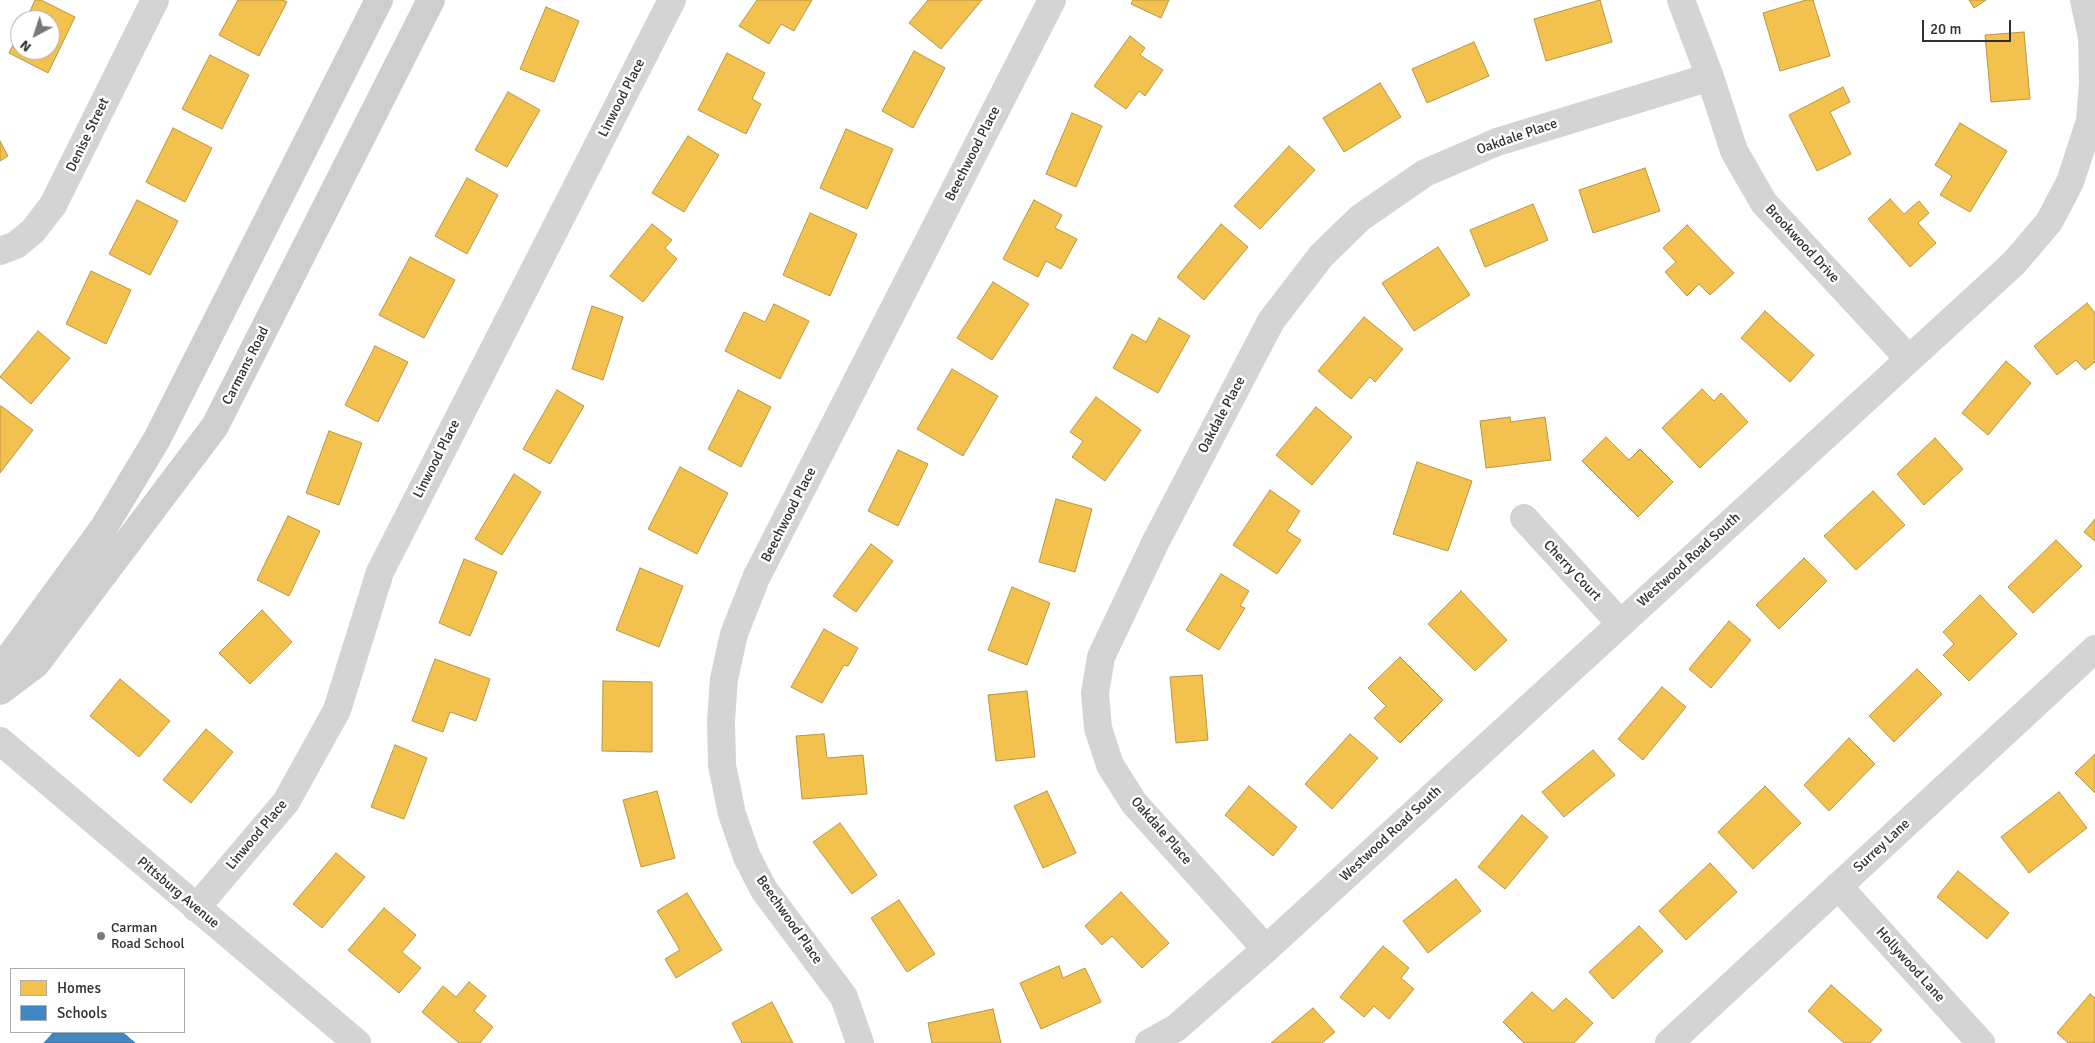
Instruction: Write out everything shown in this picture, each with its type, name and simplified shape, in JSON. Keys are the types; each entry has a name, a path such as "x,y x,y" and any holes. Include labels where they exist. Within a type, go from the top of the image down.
{"street":[{"name":"Denise Street","path":"0,251 16,245 33,231 53,205 155,0"},
{"path":"0,670 104,527 157,438 379,0"},
{"name":"Carmans Road","path":"0,691 36,664 215,426 431,0"},
{"name":"Linwood Place","path":"196,908 286,802 337,710 380,572 672,0"},
{"name":"Beechwood Place","path":"860,1043 844,997 764,890 747,857 732,814 722,765 720,721 724,679 734,634 756,578 1052,0"},
{"name":"Brookwood Drive","path":"1681,0 1710,76 1734,151 1764,203 1909,359"},
{"name":"Westwood Road South","path":"1150,1043 1176,1028 1266,949 2014,263 2049,222 2070,182 2090,121 2094,82 2092,37 2084,0"},
{"name":"Oakdale Place","path":"1266,949 1134,803 1110,765 1098,728 1095,693 1101,657 1155,543 1271,321 1321,256 1360,218 1425,173 1497,142 1710,76"},
{"name":"Cherry Court","path":"1524,518 1620,623"},
{"name":"Surrey Lane","path":"1669,1043 2095,649"},
{"name":"Pittsburg Avenue","path":"0,742 357,1043"},
{"name":"Hollywood Lane","path":"1838,886 1981,1043"}],"building: Homes":[{"path":"35,0 41,0 75,17 60,48 60,10 30,10"},
{"path":"238,0 283,0 287,2 259,56 219,35"},
{"path":"757,0 812,0 794,31 781,24 769,44 739,26"},
{"path":"928,0 982,0 941,49 909,23"},
{"path":"1133,0 1169,0 1161,18 1131,4"},
{"path":"1600,0 1612,42 1546,61 1534,19"},
{"path":"1806,0 1813,0 1830,56 1780,71 1763,13"},
{"path":"1969,0 1986,0 1974,8"},
{"path":"546,7 579,21 554,82 520,69"},
{"path":"2024,32 2030,99 1991,102 1985,35"},
{"path":"1130,36 1145,48 1140,55 1163,70 1145,96 1139,91 1126,109 1094,86"},
{"path":"1474,42 1489,76 1427,103 1412,69"},
{"path":"914,51 945,68 913,128 882,111"},
{"path":"727,53 765,73 752,99 761,104 746,134 698,110"},
{"path":"210,55 249,75 222,129 182,109"},
{"path":"23,60 54,60 48,73"},
{"path":"1380,83 1401,117 1344,152 1323,118"},
{"path":"1843,87 1850,102 1830,112 1851,154 1817,171 1789,115"},
{"path":"508,92 540,110 507,167 475,150"},
{"path":"1072,113 1102,126 1076,187 1046,174"},
{"path":"1960,123 2007,151 1970,212 1940,195 1952,176 1935,165"},
{"path":"173,128 212,148 185,202 146,182"},
{"path":"846,129 893,149 867,209 820,188"},
{"path":"688,136 719,155 684,212 652,193"},
{"path":"0,141 8,156 0,161"},
{"path":"1289,146 1315,170 1260,229 1234,206"},
{"path":"1645,168 1660,211 1593,233 1579,190"},
{"path":"467,178 498,195 467,254 435,236"},
{"path":"1890,199 1904,214 1919,201 1929,213 1918,223 1936,243 1910,267 1868,219"},
{"path":"137,200 178,221 150,275 109,254"},
{"path":"1034,200 1062,215 1055,228 1077,239 1061,269 1046,261 1038,277 1003,259"},
{"path":"1533,204 1548,240 1485,267 1470,230"},
{"path":"810,213 857,234 830,296 783,275"},
{"path":"652,224 672,240 665,248 677,259 643,302 610,276"},
{"path":"1221,224 1248,247 1204,300 1177,277"},
{"path":"1687,225 1734,273 1710,295 1699,284 1687,296 1665,272 1676,262 1663,248"},
{"path":"1438,247 1470,295 1414,331 1382,283"},
{"path":"410,257 455,280 424,338 379,315"},
{"path":"91,271 131,290 106,344 66,324"},
{"path":"993,282 1029,304 992,360 957,338"},
{"path":"2087,303 2095,313 2095,362 2085,370 2076,360 2057,375 2034,346"},
{"path":"774,304 809,321 780,379 725,351 744,312 765,322"},
{"path":"592,306 623,317 603,380 572,369"},
{"path":"1765,311 1814,355 1790,382 1741,338"},
{"path":"1364,317 1403,349 1375,382 1370,377 1351,399 1318,371"},
{"path":"1159,318 1190,336 1158,393 1113,368 1132,334 1146,342"},
{"path":"38,331 70,358 31,404 0,377"},
{"path":"375,346 408,362 378,422 345,405"},
{"path":"2006,361 2031,383 1988,435 1962,413"},
{"path":"952,369 998,396 963,456 917,429"},
{"path":"1702,389 1714,401 1721,393 1748,422 1700,468 1662,428"},
{"path":"557,390 584,406 550,464 523,449"},
{"path":"738,390 771,407 741,467 708,449"},
{"path":"1096,397 1141,430 1105,481 1072,457 1083,441 1070,432"},
{"path":"1,406 33,430 0,473 0,408"},
{"path":"1316,407 1352,437 1312,485 1276,455"},
{"path":"1510,417 1511,422 1545,417 1551,460 1486,468 1480,421"},
{"path":"329,431 362,443 339,505 306,493"},
{"path":"1606,437 1629,460 1640,449 1673,482 1638,517 1582,461"},
{"path":"1935,438 1963,469 1924,505 1897,474"},
{"path":"898,450 928,464 898,526 868,511"},
{"path":"1417,462 1472,481 1448,551 1393,534"},
{"path":"680,467 728,493 697,554 648,529"},
{"path":"514,474 541,492 502,555 475,539"},
{"path":"1270,490 1300,511 1287,531 1301,540 1277,574 1233,545"},
{"path":"1873,491 1905,525 1856,570 1824,536"},
{"path":"1056,499 1092,509 1075,572 1039,562"},
{"path":"288,516 320,531 289,596 257,580"},
{"path":"2095,519 2095,541 2084,532"},
{"path":"2056,540 2082,566 2033,613 2008,587"},
{"path":"871,544 893,561 856,612 833,596"},
{"path":"1804,558 1827,581 1779,629 1756,605"},
{"path":"464,559 497,572 470,636 439,623"},
{"path":"640,568 683,586 659,647 616,630"},
{"path":"1221,574 1249,591 1240,606 1245,608 1219,650 1186,630"},
{"path":"1012,587 1050,603 1027,665 988,650"},
{"path":"1461,591 1507,640 1475,671 1428,624"},
{"path":"1980,595 2017,634 1969,681 1943,655 1954,644 1943,632"},
{"path":"262,610 292,642 250,684 219,653"},
{"path":"1729,621 1751,640 1711,688 1689,669"},
{"path":"824,629 858,648 848,666 844,665 822,703 791,687"},
{"path":"1400,657 1443,700 1400,743 1374,718 1386,706 1368,688"},
{"path":"435,659 490,679 476,721 450,712 443,732 412,721"},
{"path":"1917,669 1942,694 1894,742 1869,716"},
{"path":"1202,675 1208,740 1176,743 1170,677"},
{"path":"120,679 170,721 139,757 90,716"},
{"path":"603,681 652,682 652,752 602,751"},
{"path":"1662,687 1686,707 1643,760 1618,739"},
{"path":"1027,691 1035,757 996,761 988,695"},
{"path":"206,729 233,752 191,803 163,780"},
{"path":"824,734 827,758 863,755 867,794 802,799 796,736"},
{"path":"1350,734 1378,758 1332,809 1305,784"},
{"path":"1849,738 1875,764 1829,811 1804,785"},
{"path":"395,745 427,758 404,819 371,807"},
{"path":"1593,750 1615,775 1564,817 1542,792"},
{"path":"2095,754 2095,793 2075,773"},
{"path":"1249,786 1297,827 1273,856 1225,815"},
{"path":"1765,786 1801,823 1753,869 1718,832"},
{"path":"657,791 675,858 641,867 623,800"},
{"path":"1047,791 1076,853 1043,868 1014,806"},
{"path":"2059,792 2087,828 2029,873 2001,837"},
{"path":"1522,815 1548,837 1505,889 1478,867"},
{"path":"840,823 877,875 852,894 813,842"},
{"path":"336,853 365,877 322,928 293,904"},
{"path":"1710,863 1737,892 1686,940 1659,911"},
{"path":"1958,871 2009,913 1987,939 1937,897"},
{"path":"1456,879 1481,911 1428,953 1403,921"},
{"path":"1121,892 1169,943 1142,968 1112,936 1102,945 1085,926"},
{"path":"687,893 722,950 676,978 665,959 680,950 657,911"},
{"path":"899,900 935,954 907,972 871,918"},
{"path":"384,908 416,935 402,952 421,968 399,993 348,950"},
{"path":"1639,926 1663,951 1613,999 1589,972"},
{"path":"1383,946 1409,968 1401,978 1414,989 1389,1019 1374,1006 1364,1017 1340,997"},
{"path":"1059,966 1063,978 1085,968 1101,1002 1041,1029 1020,983"},
{"path":"469,982 486,996 474,1011 493,1027 480,1043 459,1043 422,1012 443,986 456,997"},
{"path":"1831,985 1882,1030 1870,1043 1844,1043 1808,1011"},
{"path":"1532,992 1553,1011 1566,998 1593,1023 1574,1043 1524,1043 1503,1022"},
{"path":"2090,994 2095,998 2095,1043 2068,1043 2057,1033"},
{"path":"772,1002 793,1043 742,1043 732,1023"},
{"path":"1313,1008 1335,1032 1322,1043 1271,1043"},
{"path":"993,1009 1001,1043 932,1043 928,1023"}],"building: Schools":[{"path":"53,1033 123,1033 135,1043 44,1043"}],"place":[{"name":"Carman Road School","path":"101,936"}]}
